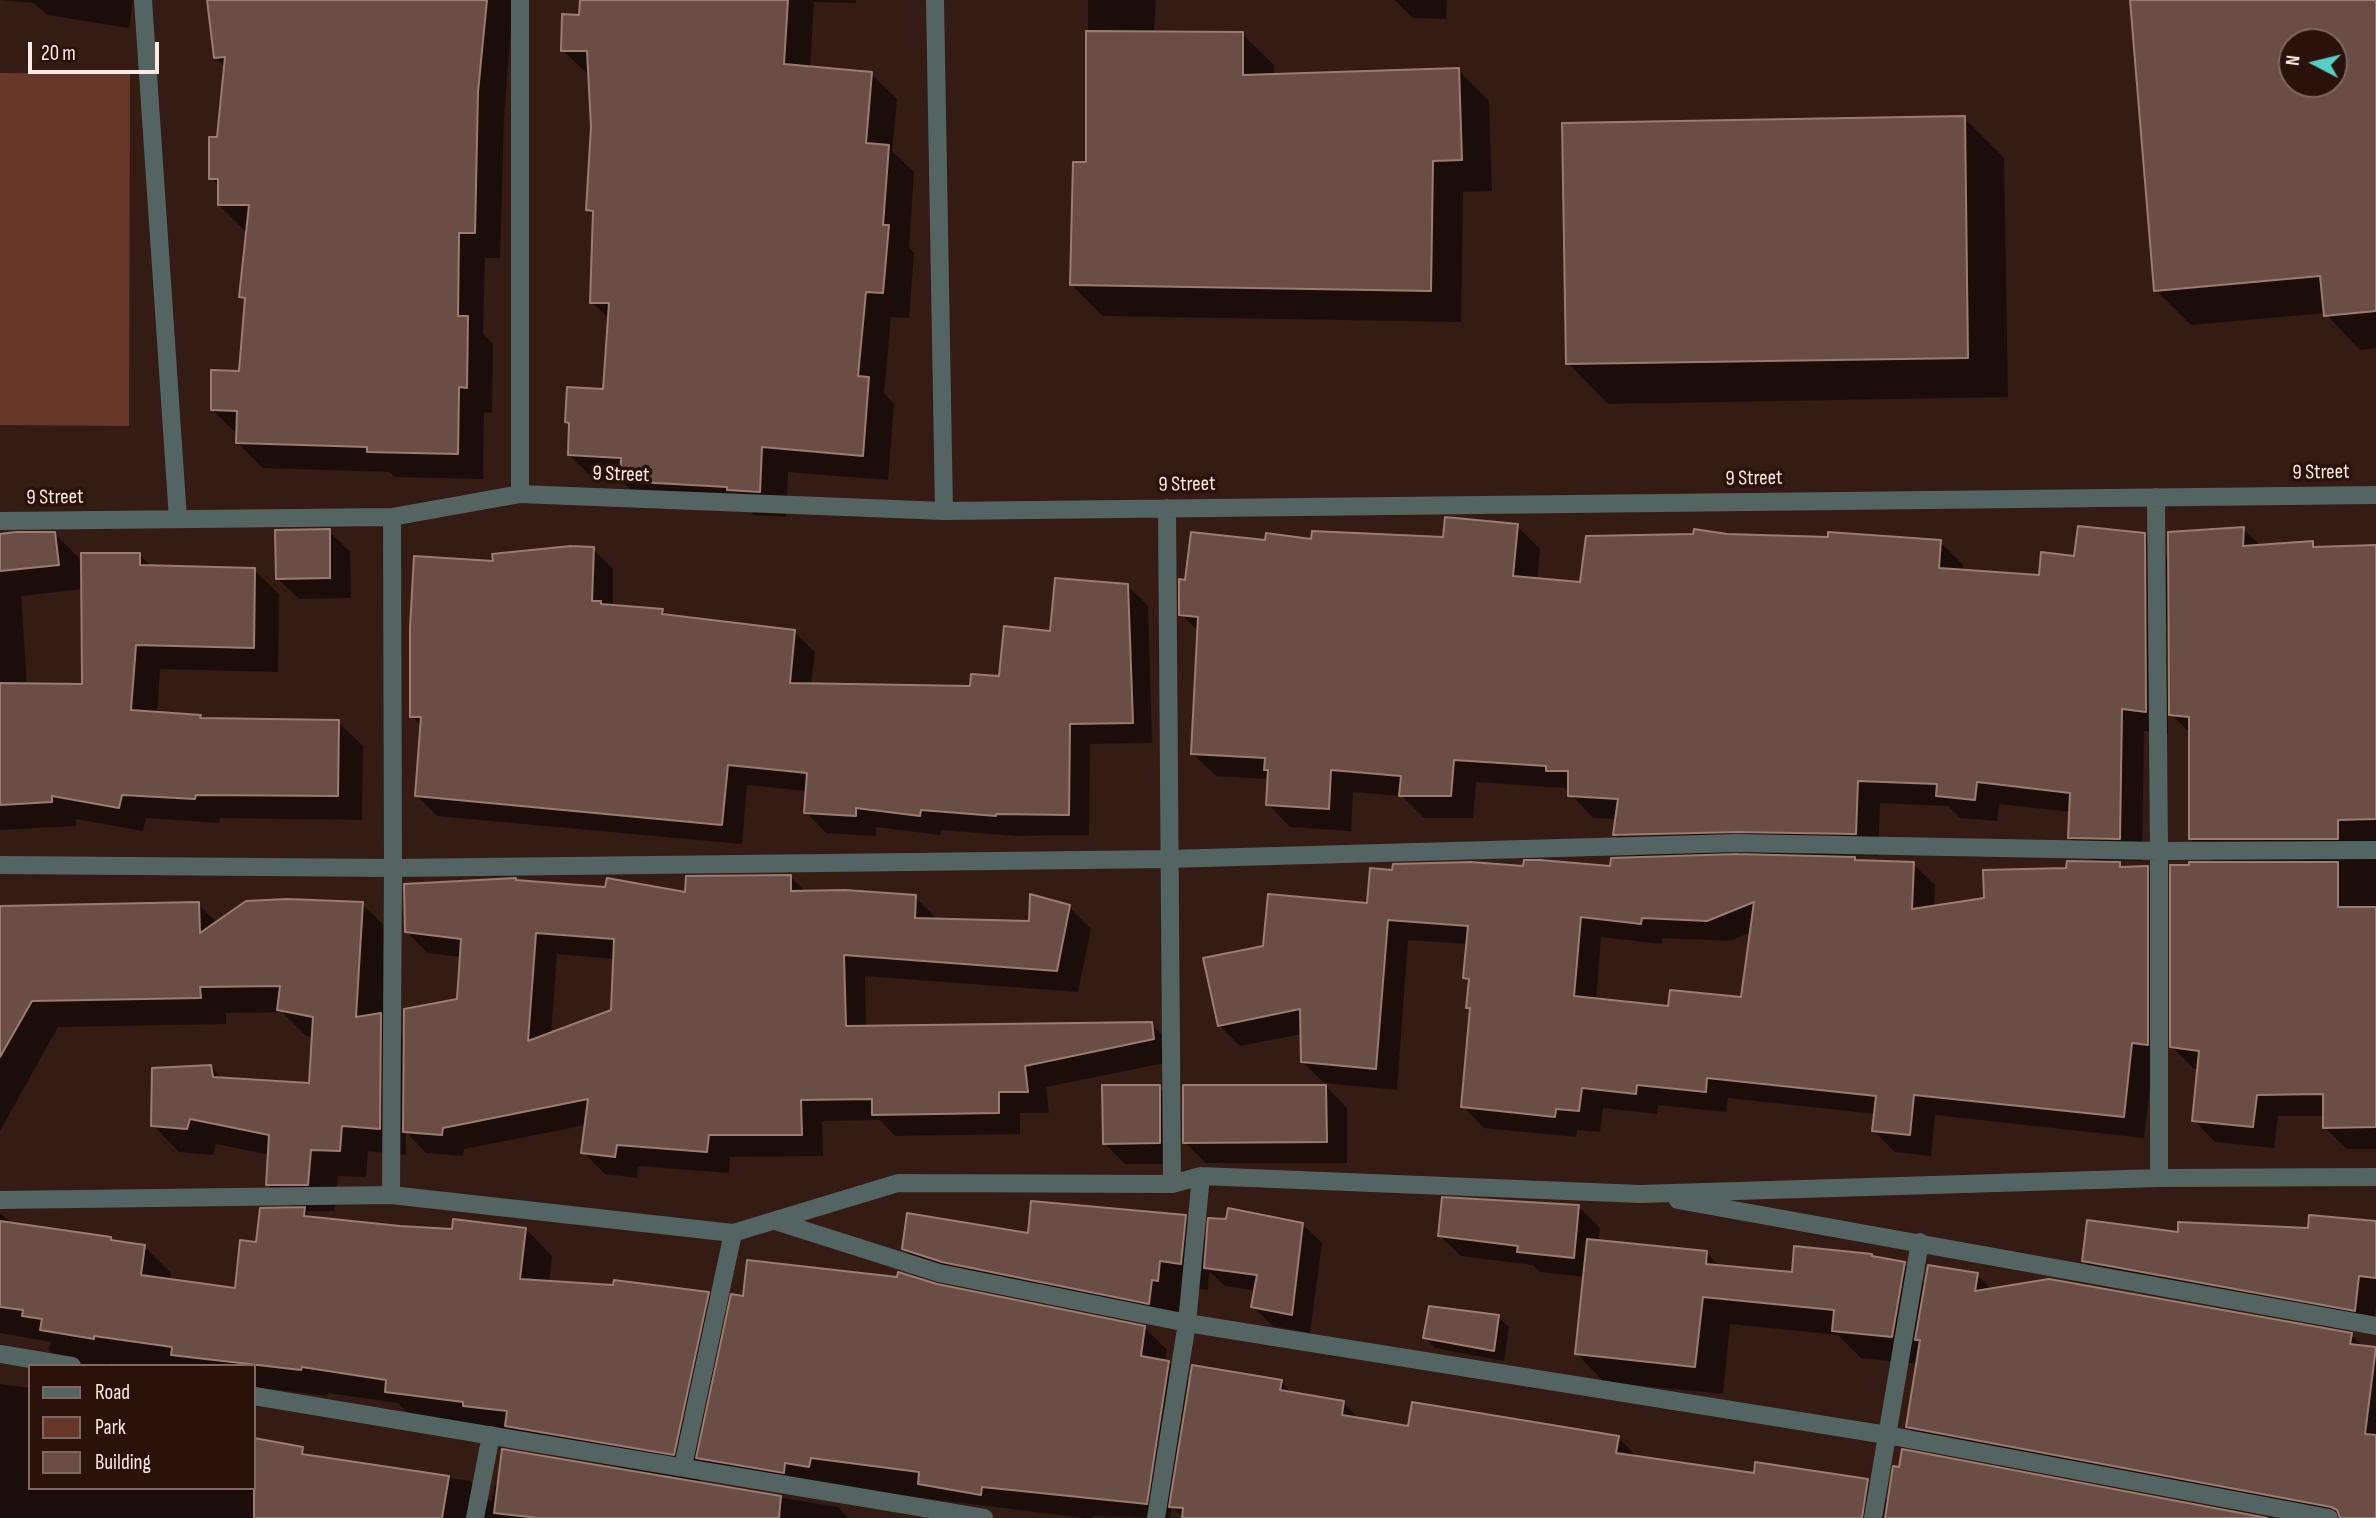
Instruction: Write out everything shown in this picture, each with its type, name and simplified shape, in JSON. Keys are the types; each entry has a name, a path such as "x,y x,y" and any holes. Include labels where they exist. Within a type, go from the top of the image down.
{"street":[{"path":"143,0 178,519"},
{"path":"520,0 520,494"},
{"path":"935,0 944,511"},
{"name":"9 Street","path":"0,521 392,517 520,494 944,511 2376,495"},
{"path":"2156,498 2159,1178"},
{"path":"1167,508 1172,1184"},
{"path":"391,1195 392,517"},
{"path":"0,865 393,868 1168,859 1737,842 2159,851 2376,850"},
{"path":"0,1200 391,1195 733,1233 898,1183 1172,1184 1201,1176 1640,1194 2159,1178 2376,1177"},
{"path":"1156,1518 1187,1323 1201,1176"},
{"path":"1640,1194 1920,1242 2376,1326"},
{"path":"775,1221 939,1273 1187,1323 1887,1434 2329,1518"},
{"path":"683,1466 733,1233"},
{"path":"1873,1518 1920,1242"},
{"path":"0,1354 60,1364"},
{"path":"256,1396 984,1518"},
{"path":"475,1518 491,1434"}],"green space":[{"path":"0,73 130,74 129,426 0,425"}],"building":[{"path":"207,0 487,0 478,92 475,233 459,233 458,316 468,316 467,388 459,387 458,454 367,452 367,447 236,443 237,411 211,410 211,370 239,371 245,298 239,297 249,205 218,205 218,179 209,179 209,137 217,137 225,57 214,58"},
{"path":"580,0 788,0 784,64 872,72 866,143 889,145 883,225 889,225 883,293 866,292 858,376 869,377 863,456 762,447 760,492 727,490 727,487 620,481 621,458 568,455 569,423 565,422 567,387 603,389 609,303 590,303 593,211 586,210 591,127 587,51 561,51 562,14 579,15"},
{"path":"2130,0 2376,0 2376,311 2324,316 2320,276 2154,291"},
{"path":"1086,31 1243,32 1243,75 1459,68 1462,160 1433,161 1431,291 1070,285 1073,162 1086,162"},
{"path":"1965,116 1968,358 1566,364 1562,123"},
{"path":"1445,517 1518,524 1513,576 1580,582 1586,536 1693,534 1694,529 1727,534 1828,537 1828,532 1941,540 1939,568 2039,575 2041,552 2074,556 2078,526 2145,533 2146,712 2122,709 2120,839 2068,838 2070,793 1977,782 1975,800 1936,796 1937,784 1858,781 1856,834 1737,832 1613,835 1618,799 1568,796 1568,771 1546,771 1546,766 1454,760 1451,796 1399,796 1401,776 1331,770 1329,809 1266,805 1268,770 1264,770 1265,758 1191,754 1198,617 1179,615 1179,579 1185,580 1191,532 1265,540 1266,533 1311,539 1312,531 1443,537"},
{"path":"2244,527 2243,546 2313,541 2313,547 2376,545 2376,819 2338,820 2338,839 2189,839 2189,717 2169,715 2168,532"},
{"path":"330,529 330,578 276,579 275,530"},
{"path":"55,532 59,565 0,571 0,534"},
{"path":"571,546 594,547 592,601 663,609 662,614 795,630 790,683 970,686 971,674 999,676 1004,626 1050,631 1055,578 1128,584 1133,723 1070,724 1069,815 996,816 921,810 920,816 856,808 856,816 804,813 807,773 728,765 722,825 415,796 421,717 410,717 410,627 414,556 493,561 492,554"},
{"path":"81,553 140,553 140,565 255,568 254,648 136,645 131,710 201,715 200,718 339,720 338,796 196,795 195,799 122,795 119,808 52,796 52,802 0,805 0,683 82,684"},
{"path":"1737,854 1855,857 1855,860 1914,862 1912,909 1984,898 1983,870 2066,868 2067,861 2120,862 2120,867 2148,866 2148,1045 2132,1043 2124,1117 1914,1095 1910,1135 1872,1131 1876,1096 1707,1078 1706,1092 1637,1085 1636,1094 1582,1088 1579,1111 1556,1109 1555,1117 1461,1107 1470,1008 1466,1008 1469,979 1463,978 1468,926 1388,920 1376,1069 1301,1062 1300,1009 1218,1026 1203,958 1263,946 1268,894 1367,903 1370,868 1392,870 1393,864 1471,862 1523,866 1524,860 1610,866 1611,858","holes":["1754,902 1741,997 1670,990 1668,1006 1574,996 1581,917 1641,924 1642,918 1707,921"]},
{"path":"2189,862 2338,862 2338,907 2376,907 2376,1127 2323,1128 2323,1094 2257,1095 2253,1127 2192,1121 2199,1051 2170,1047 2170,865 2189,865"},
{"path":"791,875 791,891 845,890 916,895 915,918 1029,921 1030,894 1070,905 1057,971 844,955 846,1026 1152,1022 1154,1039 1025,1066 1028,1092 999,1092 999,1113 872,1115 872,1099 801,1100 802,1135 709,1135 707,1152 617,1145 615,1157 581,1153 588,1099 443,1128 442,1135 403,1132 404,1009 457,999 461,939 405,932 404,884 516,878 605,887 607,878 685,892 686,876","holes":["536,933 614,939 611,1010 528,1041"]},
{"path":"287,899 363,902 356,1017 381,1013 380,1129 342,1126 340,1151 311,1150 308,1185 266,1185 269,1135 190,1119 187,1129 151,1126 152,1068 211,1065 213,1077 309,1083 313,1017 277,1010 280,986 200,987 201,998 32,1001 0,1057 0,906 199,902 200,933 246,901"},
{"path":"1102,1085 1160,1085 1160,1143 1103,1144"},
{"path":"1183,1085 1326,1085 1327,1142 1183,1143"},
{"path":"1442,1197 1579,1205 1574,1258 1517,1252 1518,1246 1438,1236"},
{"path":"1031,1201 1186,1215 1181,1264 1160,1261 1158,1281 1152,1280 1149,1304 942,1262 902,1249 907,1213 1028,1233"},
{"path":"305,1207 304,1216 400,1226 452,1229 453,1219 526,1228 520,1279 613,1285 614,1280 709,1292 674,1455 505,1426 507,1411 463,1406 463,1402 385,1392 386,1380 302,1367 301,1370 171,1355 172,1347 40,1330 42,1319 22,1316 23,1310 0,1307 0,1221 111,1237 111,1240 145,1245 141,1275 235,1288 240,1240 256,1242 260,1208"},
{"path":"1228,1208 1303,1223 1292,1315 1251,1307 1257,1275 1204,1268 1208,1218 1226,1219"},
{"path":"2309,1215 2376,1221 2376,1278 2359,1276 2355,1311 2082,1261 2087,1220 2178,1232 2178,1222 2308,1228"},
{"path":"1587,1239 1707,1251 1706,1264 1792,1272 1794,1246 1872,1254 1905,1262 1892,1337 1832,1331 1834,1310 1703,1297 1695,1367 1575,1354"},
{"path":"747,1260 897,1277 898,1272 937,1284 1145,1326 1141,1356 1169,1361 1147,1504 982,1487 981,1495 918,1484 919,1472 811,1458 809,1467 785,1463 784,1473 696,1458 731,1294 743,1296"},
{"path":"1928,1265 1978,1273 1975,1291 2049,1279 2352,1333 2350,1344 2376,1347 2365,1434 2376,1435 2376,1518 2340,1518 2337,1510 2331,1507 1906,1427 1920,1340 1915,1340"},
{"path":"1429,1306 1499,1315 1494,1351 1423,1338"},
{"path":"1192,1365 1282,1380 1280,1390 1344,1401 1342,1415 1408,1426 1412,1402 1619,1436 1616,1453 1754,1473 1755,1462 1868,1479 1862,1518 1182,1518 1183,1508 1169,1507"},
{"path":"256,1438 303,1447 302,1454 449,1476 442,1518 254,1518"},
{"path":"502,1449 781,1496 779,1518 538,1518 494,1513"},
{"path":"1902,1449 2267,1518 1885,1518 1893,1466 1899,1467"}]}
